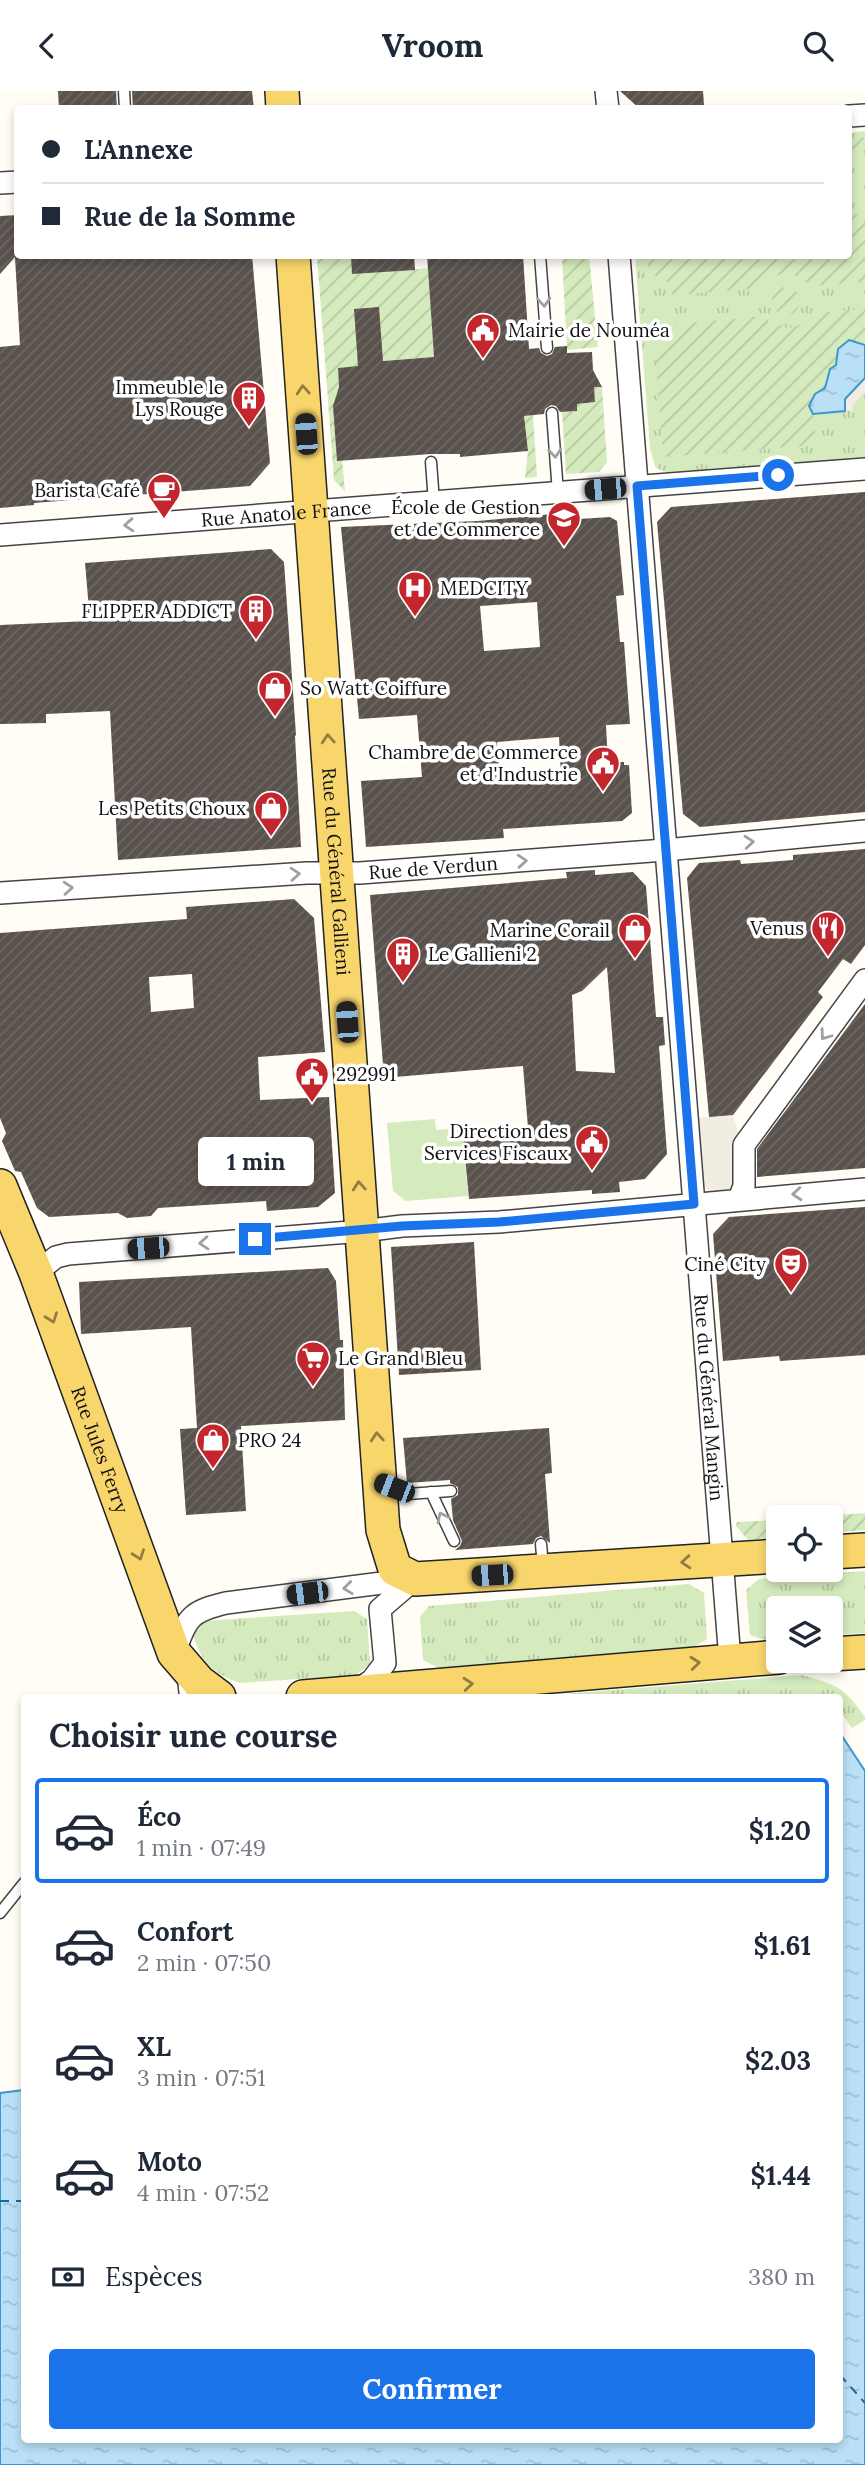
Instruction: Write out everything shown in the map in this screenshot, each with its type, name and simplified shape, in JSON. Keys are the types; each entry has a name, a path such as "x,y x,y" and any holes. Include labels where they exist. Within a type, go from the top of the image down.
{"main road":[{"name":"Rue du Général Gallieni","path":"293,259 383,1530 395,1569 415,1579"},
{"name":"Rue Jules Ferry","path":"0,1186 36,1273 174,1653 199,1682 215,1694"},
{"path":"843,1551 865,1550"},
{"path":"415,1579 542,1558 722,1560 766,1557"},
{"path":"843,1653 865,1652"},
{"path":"340,1694 766,1658"}],"street":[{"name":"Rue du Général Mangin","path":"619,259 730,1660"},
{"name":"Rue Anatole France","path":"0,535 865,469"},
{"name":"Rue de Verdun","path":"0,893 337,871 360,873 665,850 865,831"},
{"path":"740,1199 744,1186 744,1145 865,980"},
{"path":"36,1273 55,1257 68,1254 402,1226 499,1222 865,1189"},
{"path":"174,1653 187,1621 202,1608 415,1579"},
{"path":"353,1693 372,1679 385,1663 380,1608 415,1579"}],"lane":[{"path":"540,259 547,348"},
{"path":"552,413 558,493"},
{"path":"431,462 434,502"},
{"path":"380,1483 407,1494 451,1491"},
{"path":"431,1492 454,1541"},
{"path":"174,1653 185,1694"},
{"path":"0,1913 21,1887"}],"green space":[{"path":"865,131 865,458 671,474 656,468 650,449 635,259 852,259 852,133"},
{"path":"865,137 852,162 852,139"},
{"path":"852,210 865,222 865,282 809,286 798,276 785,274 773,278 762,288 673,295 666,280 649,273 647,259 852,259"},
{"path":"317,259 364,259 410,270 428,268 434,357 363,362 364,387 354,367 338,368 339,387 334,417 337,460 342,460 345,491 334,480"},
{"path":"562,259 589,259 598,347 567,350"},
{"path":"786,287 796,291 800,301 796,311 786,315 776,311 772,301 776,291"},
{"path":"865,309 865,345 849,340 836,365 830,369 825,388 815,394 809,406 813,414 816,445 663,457 655,348 670,341 677,324 763,316 775,325 788,328 801,324 812,313"},
{"path":"574,383 580,404 595,402 594,387 602,387 607,462 599,472 566,474 562,412 577,411"},
{"path":"533,415 537,477 525,478 528,451 524,416"},
{"path":"435,1119 436,1130 463,1128 468,1196 406,1201 393,1191 387,1123"},
{"path":"865,1513 865,1530 843,1532 843,1515"},
{"path":"766,1521 766,1538 748,1540 736,1526 737,1522"},
{"path":"865,1571 865,1633 843,1634 843,1596 766,1596 766,1640 750,1635 746,1590 759,1579 766,1578 766,1582 843,1582 843,1573"},
{"path":"689,1584 704,1593 707,1639 694,1647 439,1668 423,1660 420,1617 429,1606"},
{"path":"354,1611 367,1619 370,1664 356,1675 240,1683 221,1675 208,1665 192,1631 201,1621"},
{"path":"801,1675 823,1681 844,1692 865,1720 852,1728 843,1715 843,1694 564,1694"}],"shaded area":[{"path":"865,378 865,392 853,405 853,411 845,411 845,399"},
{"path":"733,1115 739,1136 734,1189 709,1191 700,1182 698,1118"}],"water":[{"path":"849,340 865,345 865,378 845,399 845,411 813,414 809,406 815,394 825,388 830,369 836,365 838,349"},
{"path":"843,1738 865,1771 865,2465 0,2465 0,2093 21,2090 21,2443 843,2443"}],"building":[{"path":"58,91 116,91 117,105 59,105"},
{"path":"132,91 252,91 254,105 133,105"},
{"path":"620,91 703,91 704,105 636,105"},
{"path":"14,215 14,258 0,274 0,216"},
{"path":"15,259 252,259 270,463 250,486 0,508 0,347 20,345"},
{"path":"351,259 414,259 415,270 352,274"},
{"name":"Mairie de Nouméa","path":"427,259 523,259 529,349 539,348 541,353 547,356 552,354 555,347 567,346 567,353 592,352 593,370 602,387 594,387 595,402 577,404 577,411 560,412 556,406 551,405 545,409 544,414 524,416 528,451 460,457 460,454 431,454 337,461 333,406 339,387 338,368 358,366 354,309 379,307 383,361 434,357"},
{"path":"865,492 865,812 700,827 683,814 657,522 671,507"},
{"path":"563,513 564,520 610,517 617,521 624,595 616,596 620,642 624,642 630,724 606,725 608,762 624,762 624,765 629,765 632,813 622,821 503,829 504,838 366,847 361,781 422,777 417,715 359,719 341,527 478,521","holes":["537,602 540,647 484,651 480,606","559,737 561,774 500,778 497,742"]},
{"path":"271,549 284,562 301,847 118,860 110,711 46,714 46,723 0,724 0,625 90,621 85,563"},
{"path":"865,849 865,945 851,964 843,959 818,992 823,997 733,1115 709,1117 687,878 699,863 740,860 741,864 793,860 793,855"},
{"path":"595,870 595,875 633,872 646,886 656,1017 663,1017 665,1045 659,1046 667,1154 645,1179 619,1182 620,1192 592,1194 592,1190 469,1199 463,1134 528,1128 523,1066 384,1078 370,895 567,878 566,872","holes":["607,967 615,1073 576,1071 572,995 582,991"]},
{"path":"294,899 314,918 325,1052 258,1057 260,1100 329,1097 335,1193 318,1207 267,1211 266,1201 158,1208 151,1216 127,1218 118,1213 49,1217 37,1208 21,1172 15,1171 2,1141 6,1133 0,1118 0,933 187,919 186,907","holes":["192,974 194,1008 151,1012 149,977"]},
{"path":"865,1004 865,1168 757,1177 757,1149"},
{"name":"Ciné City","path":"865,1207 865,1355 780,1361 779,1356 723,1361 713,1234 729,1217"},
{"path":"474,1242 481,1370 399,1375 391,1247"},
{"path":"328,1268 336,1281 340,1340 343,1340 345,1420 241,1426 246,1511 186,1515 180,1429 197,1428 191,1327 81,1334 79,1282"},
{"path":"549,1428 552,1473 545,1474 550,1543 541,1536 536,1538 533,1544 455,1550 462,1541 453,1520 451,1499 458,1495 458,1487 450,1483 450,1480 407,1483 403,1438"}],"ferry route":[{"path":"0,2201 21,2201"},
{"path":"843,2378 865,2403"}],"place":[{"name":"Mairie de Nouméa","path":"483,360"},
{"name":"Immeuble le Lys Rouge","path":"249,428"},
{"name":"Barista Café","path":"164,520"},
{"name":"École de Gestion et de Commerce","path":"564,548"},
{"name":"MEDCITY","path":"415,618"},
{"name":"FLIPPER ADDICT","path":"256,641"},
{"name":"So Watt Coiffure","path":"275,718"},
{"name":"Chambre de Commerce et d'Industrie","path":"603,793"},
{"name":"Les Petits Choux","path":"271,838"},
{"name":"Venus","path":"828,958"},
{"name":"Marine Corail","path":"635,960"},
{"name":"Le Gallieni 2","path":"403,984"},
{"name":"292991","path":"312,1104"},
{"name":"Direction des Services Fiscaux","path":"592,1172"},
{"name":"Ciné City","path":"791,1294"},
{"name":"Le Grand Bleu","path":"313,1388"},
{"name":"PRO 24","path":"213,1470"}],"route":[{"path":"255,1239 386,1227 499,1222 694,1204 637,486 778,475"}]}
